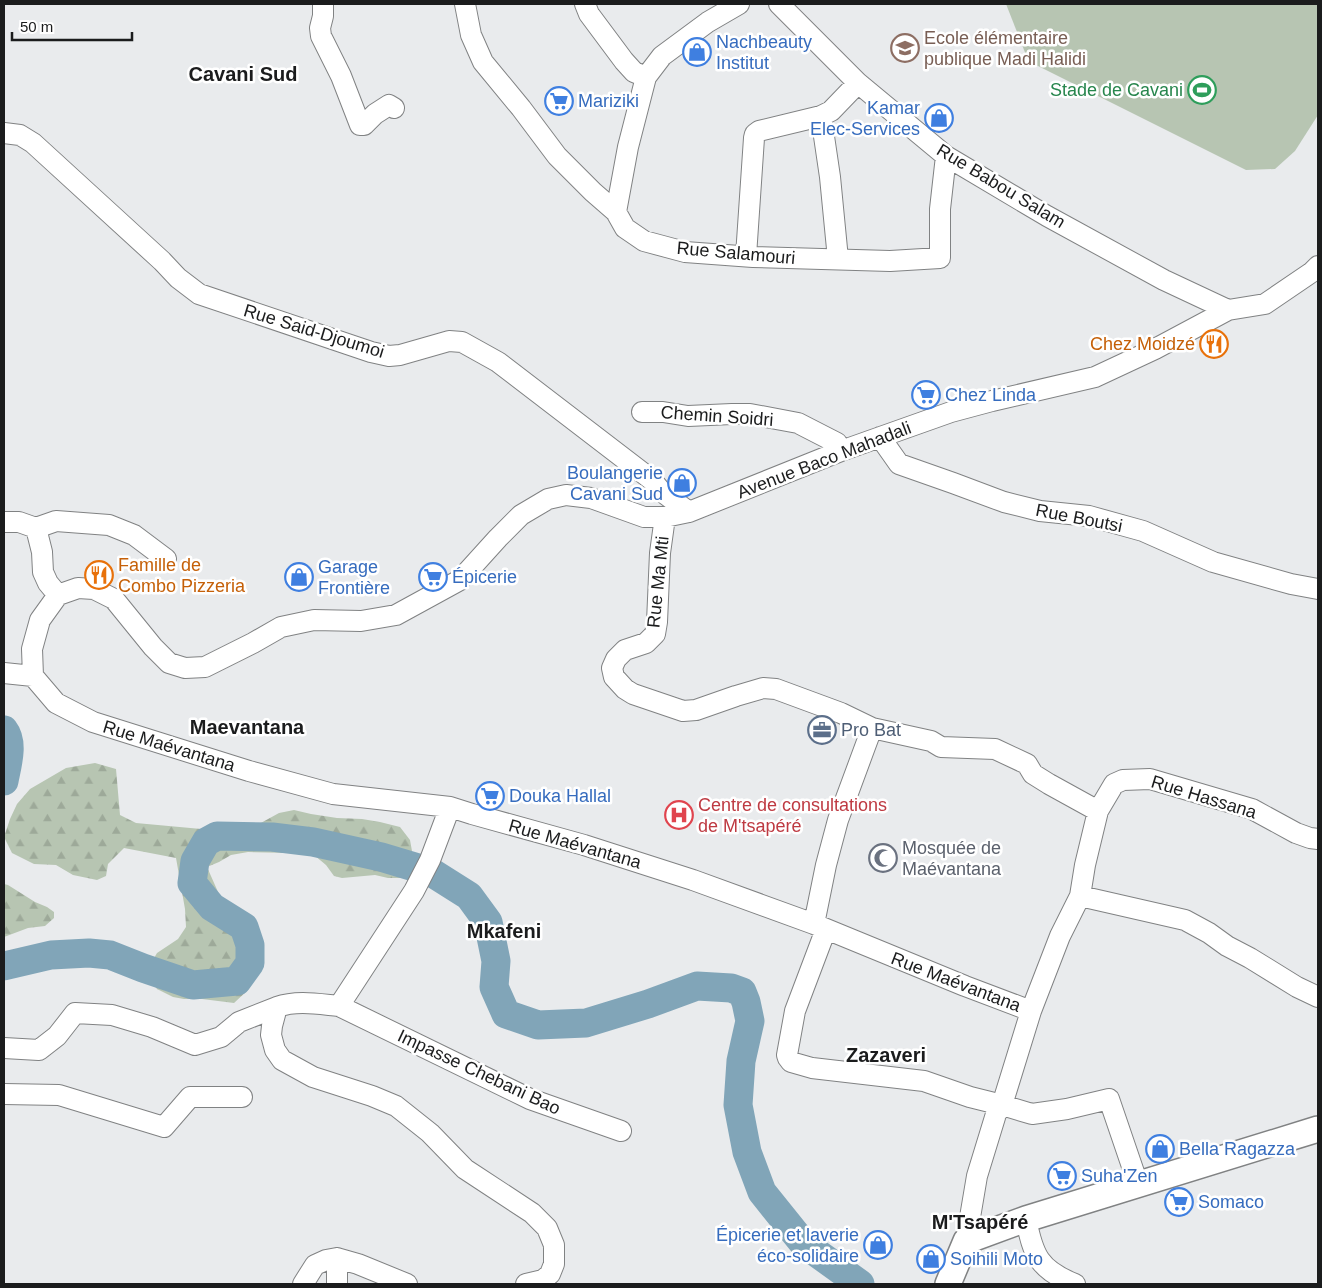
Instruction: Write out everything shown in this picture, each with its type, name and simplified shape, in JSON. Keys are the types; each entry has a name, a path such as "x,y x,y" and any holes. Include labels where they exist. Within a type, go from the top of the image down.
{"main road":[{"path":"948,1284 966,1241 1026,1219 1318,1129"}],"street":[{"path":"323,4 321,36 341,76 360,124 364,125 384,107 390,105 394,108"},
{"name":"Rue Salamouri","path":"466,4 471,35 483,62 557,156 616,212 625,228 644,241 685,252 746,256 890,261 940,258 940,209 946,156"},
{"path":"585,4 589,14 624,61 634,72 646,77"},
{"path":"616,212 628,147 646,77 662,56 708,22 739,4"},
{"name":"Rue Babou Salam","path":"779,4 858,84 946,156 1058,222 1164,280 1228,310"},
{"path":"746,256 755,134 759,131 821,116 831,111 858,84"},
{"path":"821,116 830,177 838,259"},
{"name":"Rue Said-Djoumoi","path":"4,133 20,135 33,143 162,261 178,278 200,294 371,352 389,356 400,355 449,341 462,342 498,362 652,480 661,491 689,512"},
{"name":"Avenue Baco Mahadali","path":"689,512 841,451 967,408 1094,377 1155,349 1228,310 1265,304 1318,266"},
{"name":"Chemin Soidri","path":"642,412 663,412 688,416 750,414 798,423 838,442 841,451"},
{"name":"Rue Boutsi","path":"880,438 899,464 1004,502 1040,511 1089,516 1143,531 1213,562 1291,584 1318,589"},
{"path":"4,673 33,676 32,649 40,620 58,595 78,588 94,589 114,599 153,647 169,663 186,668 205,667 281,627 314,620 361,621 396,615 460,580 522,515 548,499 566,496 591,498 644,517 666,517 689,512"},
{"name":"Rue Ma Mti","path":"666,517 660,553 655,634 646,643 625,650 616,659 612,668 614,677 625,689 683,711 696,710 763,688 776,689 841,713 872,728"},
{"path":"4,522 19,522 36,528 56,521 109,525 134,535 166,558"},
{"path":"36,528 42,552 43,572 48,583 58,595"},
{"name":"Rue Maévantana","path":"33,676 56,703 93,722 249,771 332,794 450,807 584,845 693,880 820,927 1031,1011"},
{"path":"1098,811 1033,774 1027,764 995,749 942,747 931,742 872,728 838,820 826,865 820,927 795,1011 787,1055 791,1062 812,1068 924,1082 1032,1114 1108,1100 1138,1184"},
{"name":"Rue Hassana","path":"966,1241 977,1176 996,1114 1002,1104 1031,1011 1060,936 1080,896 1085,865 1098,811 1114,784 1123,780 1150,779 1252,809 1296,833 1318,839"},
{"path":"4,1048 39,1050 56,1036 75,1013 112,1015 152,1027 195,1046 220,1037 239,1022 288,1003 339,1006 414,891 430,860 450,807"},
{"path":"1080,896 1185,920 1318,997"},
{"name":"Impasse Chebani Bao","path":"339,1006 530,1099 621,1131"},
{"path":"277,1007 272,1026 272,1035 275,1050 282,1060 312,1077 372,1096 396,1106 430,1133 465,1169 532,1212 547,1228 554,1245 554,1264 550,1274 543,1280 526,1284"},
{"path":"4,1094 59,1095 164,1127 190,1097 242,1097"},
{"path":"1026,1219 1031,1245 1042,1265 1060,1278 1075,1284"},
{"path":"337,1258 337,1284"},
{"path":"303,1284 315,1265 337,1258 358,1264 407,1284"}],"green space":[{"name":"Stade de Cavani","path":"1006,4 1318,4 1318,115 1295,151 1275,169 1246,170 1036,65 1026,55"},
{"path":"95,763 116,769 120,815 136,823 234,832 250,829 279,813 294,810 337,818 362,819 400,827 410,840 412,851 411,866 401,878 375,875 342,878 334,876 326,865 314,855 248,852 231,855 207,867 237,935 255,970 248,990 234,1003 173,997 157,989 148,977 150,965 157,953 178,939 186,927 185,909 176,858 124,848 108,864 106,876 97,880 73,875 56,865 34,864 12,853 4,837 17,804 30,789 66,768"},
{"path":"4,884 47,907 54,912 54,918 45,926 28,928 4,937"}],"waterway":[{"path":"4,730 9,741 4,781"},
{"path":"4,966 51,955 89,953 110,955 193,985 237,981 250,963 250,945 244,927 212,907 192,883 195,861 206,842 217,836 272,837 313,842 381,857 431,872 469,896 488,922 496,961 494,987 506,1014 538,1025 586,1023 648,1004 697,986 731,988 742,992 750,1021 741,1061 738,1105 747,1152 762,1192 803,1243 860,1284"}],"place":[{"name":"Ecole élémentaire publique Madi Halidi","path":"905,48"},
{"name":"Nachbeauty Institut","path":"697,52"},
{"name":"Stade de Cavani","path":"1202,90"},
{"name":"Mariziki","path":"559,101"},
{"name":"Kamar Elec-Services","path":"939,118"},
{"name":"Chez Moidzé","path":"1214,344"},
{"name":"Chez Linda","path":"926,395"},
{"name":"Boulangerie Cavani Sud","path":"682,483"},
{"name":"Famille de Combo Pizzeria","path":"99,575"},
{"name":"Garage Frontière","path":"299,577"},
{"name":"Épicerie","path":"433,577"},
{"name":"Pro Bat","path":"822,730"},
{"name":"Douka Hallal","path":"490,796"},
{"name":"Centre de consultations de M'tsapéré","path":"679,815"},
{"name":"Mosquée de Maévantana","path":"883,858"},
{"name":"Bella Ragazza","path":"1160,1149"},
{"name":"Suha'Zen","path":"1062,1176"},
{"name":"Somaco","path":"1179,1202"},
{"name":"Épicerie et laverie éco-solidaire","path":"878,1245"},
{"name":"Soihili Moto","path":"931,1259"}],"district":[{"name":"Cavani Sud","path":"243,74"},
{"name":"Maevantana","path":"247,727"},
{"name":"Mkafeni","path":"504,931"},
{"name":"Zazaveri","path":"886,1055"},
{"name":"M'Tsapéré","path":"980,1222"}]}
